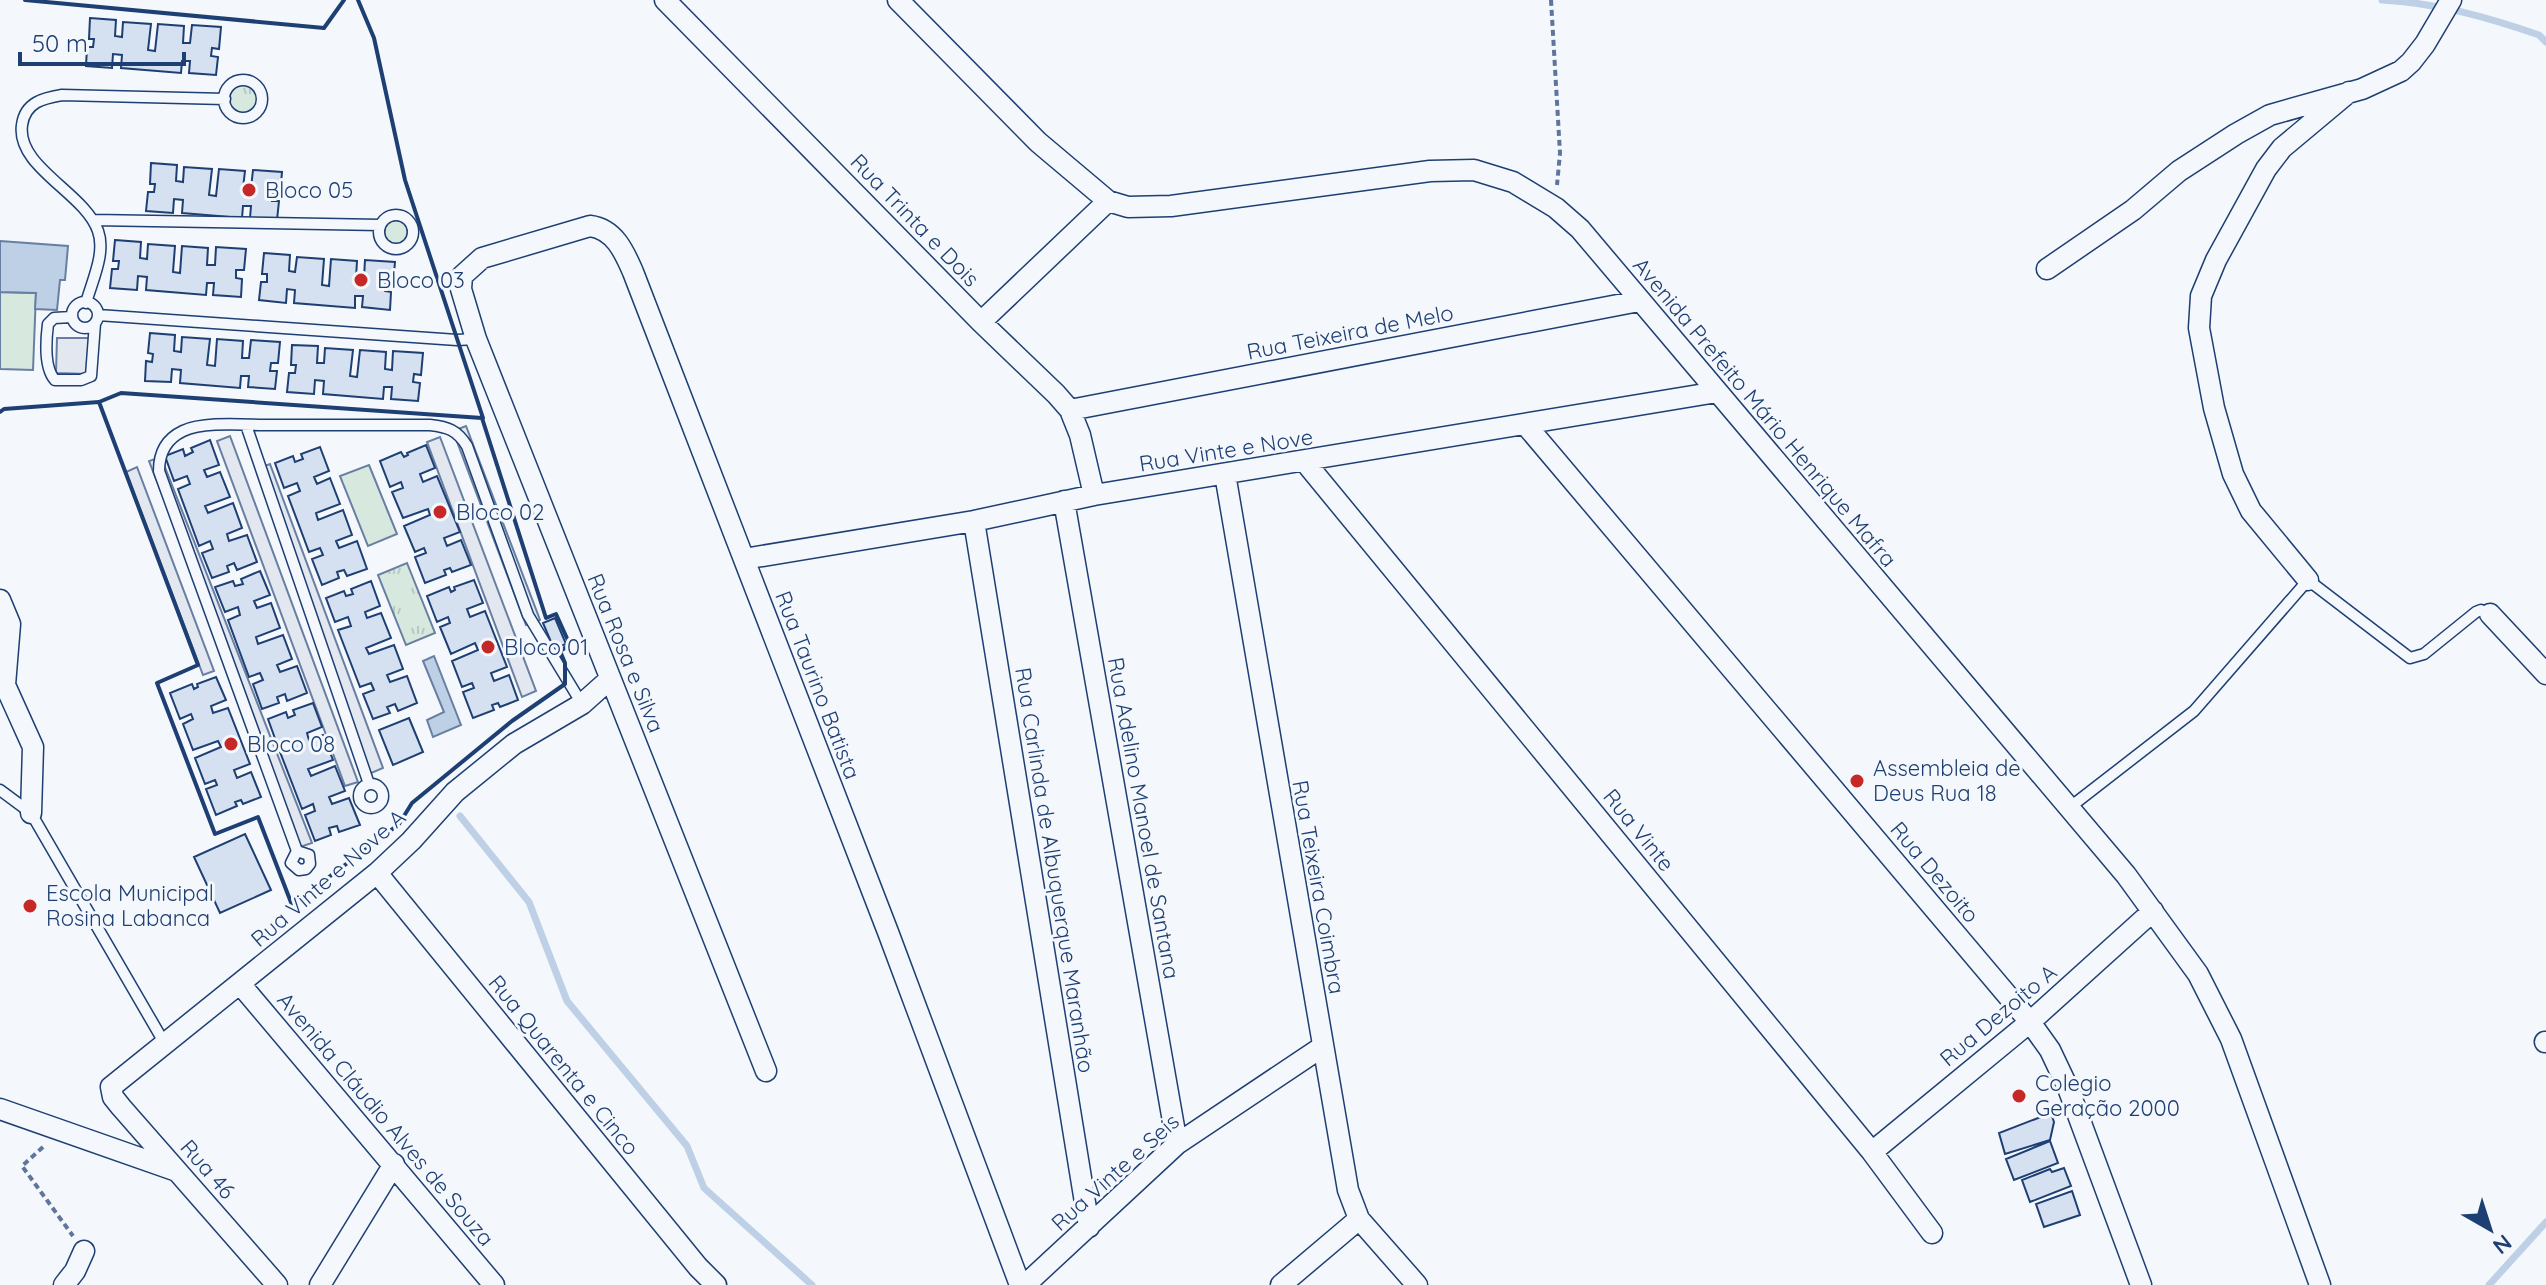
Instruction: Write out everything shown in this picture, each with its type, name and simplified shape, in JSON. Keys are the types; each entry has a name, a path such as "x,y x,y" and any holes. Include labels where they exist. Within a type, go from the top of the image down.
{"street":[{"name":"Rua Trinta e Dois","path":"665,0 1070,410 1080,435 1094,495"},
{"path":"898,0 1038,142 1108,201 981,322"},
{"path":"2047,269 2133,210 2179,171 2236,134 2270,115 2349,92 2401,71 2411,62 2451,0"},
{"path":"2308,580 2251,511 2233,474 2214,408 2199,328 2200,307 2201,296 2216,260 2266,169 2282,148 2349,92"},
{"name":"Avenida Prefeito Mário Henrique Mafra","path":"1108,201 1128,207 1171,206 1430,171 1474,170 1513,182 1556,208 1580,229 2069,808 2153,911 2198,974 2231,1039 2320,1285"},
{"name":"Rua Taurino Batista","path":"482,258 590,226 601,227 624,250 1022,1285"},
{"name":"Rua Rosa e Silva","path":"482,258 462,276 461,289 476,339 766,1071"},
{"name":"Rua Teixeira de Melo","path":"1070,410 1639,301"},
{"name":"Rua Vinte e Nove","path":"744,559 974,521 1094,495 1717,392"},
{"name":"Rua Dezoito","path":"1525,424 2030,1022 2050,1050 2068,1088 2141,1285"},
{"name":"Rua Vinte","path":"1305,462 1872,1152 1932,1233"},
{"name":"Rua Teixeira Coimbra","path":"1225,474 1348,1190 1359,1219 1417,1285"},
{"name":"Rua Adelino Manoel de Santana","path":"1064,501 1177,1144"},
{"name":"Rua Carlinda de Albuquerque Maranhão","path":"974,521 1089,1227"},
{"path":"0,600 10,624 5,685 33,747 31,813"},
{"path":"2490,614 2546,674"},
{"name":"Rua Vinte e Nove A","path":"114,1083 241,985 377,873 455,792 514,744 582,704 610,679"},
{"name":"Rua Quarenta e Cinco","path":"377,873 688,1255 716,1285"},
{"name":"Rua Dezoito A","path":"1872,1152 2030,1022 2153,911"},
{"name":"Avenida Cláudio Alves de Souza","path":"241,985 494,1285"},
{"name":"Rua Vinte e Seis","path":"1022,1285 1177,1144 1322,1047"},
{"name":"Rua 46","path":"114,1083 111,1091 113,1097 277,1285"},
{"path":"0,1109 178,1171"},
{"path":"320,1285 394,1164"},
{"path":"1281,1285 1359,1219"},
{"path":"64,1285 84,1251"}],"lane":[{"path":"86,303 101,248 99,234 93,220 26,148 20,135 22,119 31,105 62,95 225,99"},
{"path":"93,220 380,225"},
{"path":"72,317 54,318 48,324 48,366 55,380 81,380 91,376 96,319 94,306 86,303 75,307 72,317 80,327 88,328 96,319"},
{"path":"96,319 476,339"},
{"path":"297,851 159,471 163,450 173,437 186,429 246,425 430,425 456,431 467,446 528,615 582,704"},
{"path":"246,425 369,784"},
{"path":"2069,808 2194,711 2308,580 2410,658 2424,654 2476,612 2481,610 2490,614"},
{"path":"0,790 31,813 165,1044"}],"path":[{"path":"1551,0 1560,153 1556,208"},
{"path":"61,1129 22,1166 84,1251"}],"green space":[{"path":"243,80 256,86 262,99 256,112 243,118 230,112 224,99 230,86"},
{"path":"396,215 408,220 413,232 408,244 396,249 384,244 379,232 384,220"},
{"path":"0,292 36,293 33,370 0,369"},
{"path":"369,465 397,534 368,546 340,476"},
{"path":"407,563 435,633 406,645 378,575"}],"shaded area":[{"path":"57,338 90,338 89,374 56,373"},
{"path":"466,426 540,620 526,625 453,431"},
{"path":"230,436 358,782 345,786 217,441"},
{"path":"440,437 536,691 522,697 427,442"},
{"path":"161,457 312,843 300,847 149,461"},
{"path":"270,464 383,768 369,774 256,469"},
{"path":"137,467 214,671 203,675 126,472"}],"water":[{"path":"0,241 68,246 65,280 60,280 57,310 35,309 36,293 0,292"},
{"path":"434,656 461,725 433,737 427,720 444,712 423,661"}],"building":[{"path":"90,18 116,20 115,36 122,37 123,22 151,24 148,50 155,51 158,24 184,26 183,43 190,43 192,25 221,27 219,49 212,48 211,56 218,57 216,75 189,73 190,61 182,61 181,73 121,68 122,55 113,54 112,68 86,66 87,47 93,47 94,39 89,39"},
{"name":"Bloco 05","path":"151,163 177,165 176,181 183,182 184,167 212,169 209,195 216,196 219,169 245,171 243,188 251,188 253,170 282,172 280,194 273,193 272,201 279,201 277,220 250,218 251,206 243,206 242,218 182,213 183,200 174,199 173,213 146,211 148,192 154,192 155,184 150,184"},
{"path":"115,240 141,242 140,258 147,259 148,244 175,246 173,272 180,273 182,246 208,248 207,265 215,265 216,247 246,249 244,270 236,270 236,278 242,279 241,297 213,295 214,283 207,283 206,295 146,290 147,277 138,276 137,290 110,288 112,269 118,269 119,261 113,261"},
{"name":"Bloco 03","path":"264,253 290,255 289,271 295,272 297,257 324,259 322,285 329,286 331,259 357,261 356,278 364,278 365,260 395,262 393,284 385,283 385,291 391,292 390,310 362,307 363,296 355,296 355,308 294,303 295,290 287,289 286,303 259,300 261,282 267,282 267,274 262,274"},
{"path":"150,333 175,335 174,351 181,352 182,337 210,339 207,365 215,366 217,339 243,341 242,358 249,358 251,340 280,342 278,363 271,363 270,371 277,371 275,389 248,387 249,376 241,376 240,388 180,383 181,370 172,369 171,382 145,381 146,361 152,362 153,354 148,353"},
{"path":"292,345 318,346 317,363 324,363 325,348 353,350 350,376 357,377 360,350 386,352 385,369 392,370 393,351 423,353 421,375 414,374 413,382 420,383 418,401 391,399 392,387 384,387 383,399 323,394 324,381 315,380 314,394 287,392 289,373 295,373 296,365 291,365"},
{"path":"210,440 219,465 204,470 207,477 220,472 230,497 205,506 208,513 233,503 242,528 227,534 229,541 247,535 257,562 237,570 234,563 227,566 229,572 212,578 202,553 213,549 210,541 199,546 178,489 190,484 187,476 174,481 165,456 183,449 185,456 193,452 191,448"},
{"name":"Bloco 02","path":"426,445 435,468 420,474 423,482 437,476 460,532 444,538 447,546 461,540 471,565 452,572 450,568 444,570 446,575 425,583 415,557 426,553 424,548 415,552 404,526 430,515 428,509 403,518 392,492 403,488 401,482 390,487 380,461 401,452 404,457"},
{"path":"320,447 329,471 314,477 317,484 330,478 340,504 316,513 318,520 343,510 352,535 336,541 339,548 357,541 367,569 347,576 344,570 337,572 339,578 322,585 312,559 323,555 320,548 309,552 288,496 300,491 297,483 284,488 275,463 293,456 295,462 303,459 301,454"},
{"path":"260,571 270,595 254,601 257,608 271,603 280,628 256,637 258,644 283,635 292,659 277,665 280,672 297,666 307,693 287,701 285,694 277,697 279,703 262,709 253,684 263,680 260,673 249,677 228,620 240,615 238,607 225,612 215,587 233,581 235,586 243,584 241,579"},
{"name":"Bloco 01","path":"474,580 483,603 467,609 470,617 485,611 507,667 491,673 494,681 509,675 518,700 500,707 498,703 492,705 494,710 473,718 463,692 474,688 472,683 462,687 452,661 478,650 475,643 451,654 440,627 450,623 448,617 437,622 427,596 449,587 451,592 455,590 454,587"},
{"path":"371,581 380,606 365,612 367,618 381,613 391,638 366,648 369,654 394,645 403,669 387,675 390,682 407,676 417,703 398,711 395,704 387,707 390,713 373,719 363,694 374,690 371,683 360,687 338,630 351,626 348,617 335,622 326,598 344,591 346,596 353,594 351,589"},
{"path":"555,618 566,644 554,649 543,623"},
{"name":"Bloco 08","path":"216,677 226,700 211,706 213,713 228,708 250,764 234,770 237,778 251,772 261,797 243,804 241,800 235,802 237,806 216,815 206,789 217,785 215,780 205,784 195,758 221,747 218,741 193,750 183,724 193,719 191,714 180,719 170,693 192,684 194,689 198,687 197,684"},
{"path":"313,703 322,727 307,733 309,740 323,735 333,760 308,769 311,776 335,766 345,791 329,797 332,804 349,798 360,825 339,832 337,826 329,828 331,835 315,841 305,815 315,811 313,804 302,809 280,752 293,747 290,739 277,744 268,719 286,712 288,718 295,715 293,710"},
{"path":"409,718 423,752 393,765 379,730"},
{"path":"245,834 271,890 220,913 194,857"},
{"path":"2051,1113 2054,1122 2050,1140 2005,1154 1999,1133"},
{"path":"2050,1141 2058,1163 2014,1180 2006,1159"},
{"path":"2064,1168 2071,1186 2030,1202 2022,1180 2050,1169 2052,1172"},
{"path":"2072,1191 2080,1215 2044,1227 2036,1204"}],"waterway":[{"path":"2382,0 2422,4 2481,17 2539,35 2546,42"},
{"path":"460,816 529,902 567,1001 687,1146 704,1188 812,1285"},
{"path":"2489,1285 2546,1222"}],"wall":[{"path":"25,0 324,28 344,0"},
{"path":"358,0 374,38 405,180 483,418"},
{"path":"0,412 4,409 99,402 121,393 482,418 546,618 556,614 570,645 560,651 565,663 565,684 512,721 412,803 399,824 292,905 258,817 215,834 157,683 198,665 99,402"}],"place":[{"name":"Bloco 05","path":"249,190"},
{"name":"Bloco 03","path":"361,280"},
{"name":"Bloco 02","path":"440,512"},
{"name":"Bloco 01","path":"488,647"},
{"name":"Bloco 08","path":"231,744"},
{"name":"Assembleia de Deus Rua 18","path":"1857,781"},
{"name":"Escola Municipal Rosina Labanca","path":"30,906"},
{"name":"Colegio Geração 2000","path":"2019,1096"}]}
